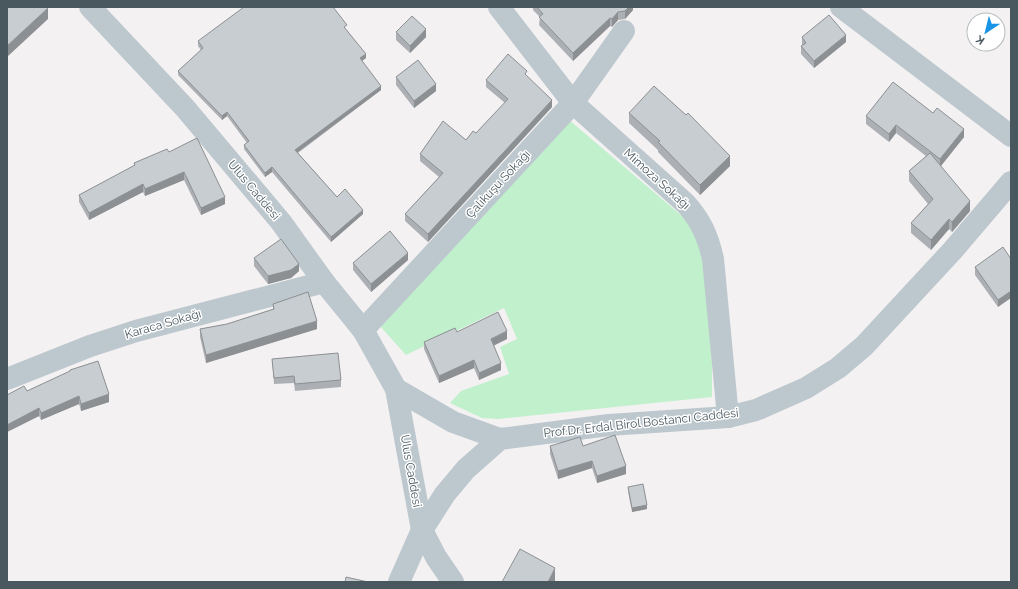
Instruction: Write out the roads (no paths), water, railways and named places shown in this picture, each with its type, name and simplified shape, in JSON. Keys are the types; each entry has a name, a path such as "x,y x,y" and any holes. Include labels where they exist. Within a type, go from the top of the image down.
{"street":[{"name":"Ulus Caddesi","path":"90,7 185,108 281,222 324,282 363,330 396,389 422,530 436,557 452,582"},
{"name":"Mimoza Sokağı","path":"499,7 573,103 685,203 697,216 708,236 713,259 728,417"},
{"path":"841,7 1011,136"},
{"name":"Çalıkuşu Sokağı","path":"363,330 573,103 624,31"},
{"name":"Prof.Dr. Erdal Birol Bostancı Caddesi","path":"500,439 609,425 728,417 756,410 778,402 806,388 838,368 864,346 906,302 1011,182"},
{"name":"Karaca Sokağı","path":"7,379 90,346 136,331 324,282"},
{"path":"396,389 453,422 500,439 466,469 445,494 422,530 400,582"}]}
